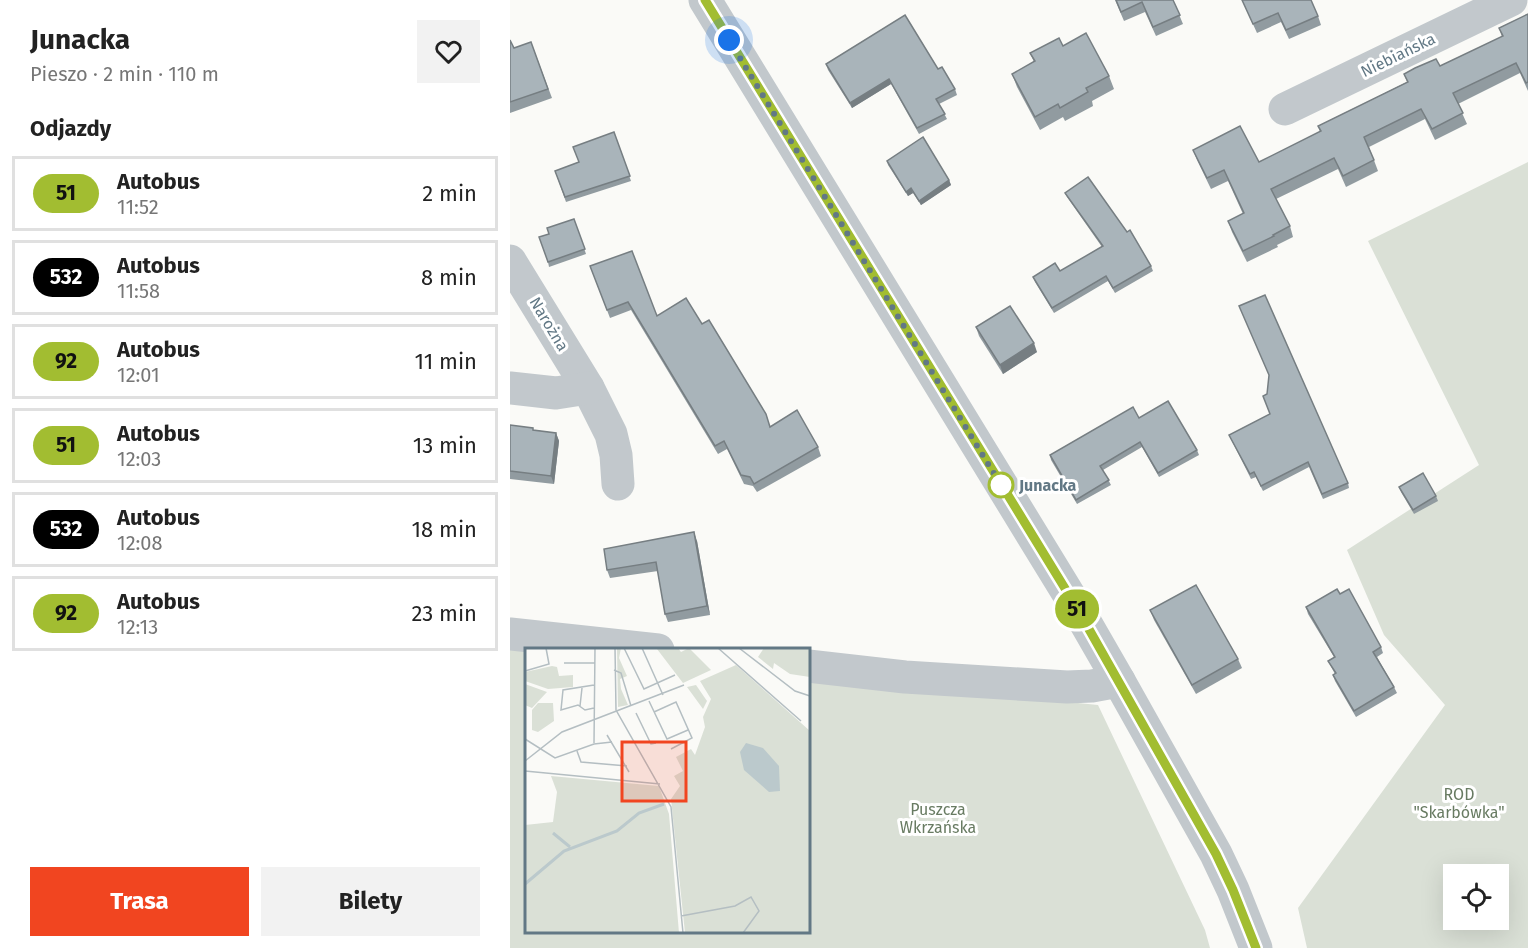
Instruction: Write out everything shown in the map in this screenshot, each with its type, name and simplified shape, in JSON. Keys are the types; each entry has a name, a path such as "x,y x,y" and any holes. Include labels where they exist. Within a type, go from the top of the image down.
{"street":[{"path":"705,0 1077,608 1216,854 1256,948"},
{"name":"Niebiańska","path":"1285,109 1511,0"},
{"name":"Narożna","path":"510,261 588,388 611,435 616,455 618,484"},
{"path":"510,388 556,393 588,388"},
{"path":"510,634 640,648"},
{"path":"810,666 905,677 1067,687 1092,686 1119,681"}],"green space":[{"name":"ROD \"Skarbówka\"","path":"1528,162 1528,948 1307,948 1298,908 1445,705 1384,635 1347,550 1479,465 1368,241"},
{"name":"Puszcza Wkrzańska","path":"510,647 525,650 525,933 810,933 810,676 1098,705 1205,930 1210,948 510,948"}],"building":[{"path":"1116,0 1173,0 1180,15 1153,27 1142,2 1121,12"},
{"path":"1242,0 1311,0 1318,16 1286,30 1278,13 1253,24"},
{"path":"1528,14 1528,82 1526,83 1516,63 1453,93 1463,113 1432,129 1421,109 1364,137 1374,160 1343,176 1334,158 1271,189 1290,226 1243,251 1228,221 1244,213 1224,170 1207,178 1193,150 1240,126 1259,162 1321,131 1318,126 1408,82 1404,74 1415,68 1436,59 1440,66 1503,36 1499,28"},
{"path":"905,15 938,69 942,67 955,89 936,99 945,114 917,128 889,79 850,103 826,64"},
{"path":"1086,33 1109,76 1086,88 1088,92 1060,108 1058,104 1035,117 1012,74 1035,61 1030,53 1059,38 1063,46"},
{"path":"510,40 514,48 531,42 548,89 510,102"},
{"path":"614,132 630,176 565,197 555,171 579,162 573,147"},
{"path":"923,137 949,180 919,201 911,188 906,192 887,161"},
{"path":"1088,177 1127,232 1130,230 1151,266 1113,288 1106,276 1052,308 1033,277 1055,263 1060,271 1103,246 1065,193"},
{"path":"574,219 585,249 548,262 539,237 549,234 547,228"},
{"path":"632,251 657,316 686,298 702,324 709,320 766,414 770,427 797,410 818,447 754,484 750,477 741,475 724,441 715,446 628,302 607,310 590,266"},
{"path":"1265,295 1348,483 1322,494 1308,462 1261,486 1254,472 1250,474 1229,435 1270,414 1263,396 1267,394 1269,375 1239,306"},
{"path":"1010,306 1034,343 1000,365 976,327"},
{"path":"1168,401 1197,450 1158,473 1140,442 1100,466 1109,480 1076,500 1050,455 1133,407 1139,418"},
{"path":"510,425 556,433 551,476 510,471"},
{"path":"1423,473 1436,496 1413,510 1399,487"},
{"path":"694,532 707,606 665,614 656,562 607,570 604,549"},
{"path":"1196,585 1238,659 1192,685 1150,610"},
{"path":"1337,589 1340,594 1349,589 1381,647 1373,652 1394,687 1354,711 1333,675 1336,673 1328,661 1335,657 1306,607"}],"bus line":[{"name":"51","path":"705,0 1077,608 1216,854 1256,948"}],"place":[{"name":"Junacka","path":"1001,485"}],"route":[{"path":"729,40 1001,485"}]}
